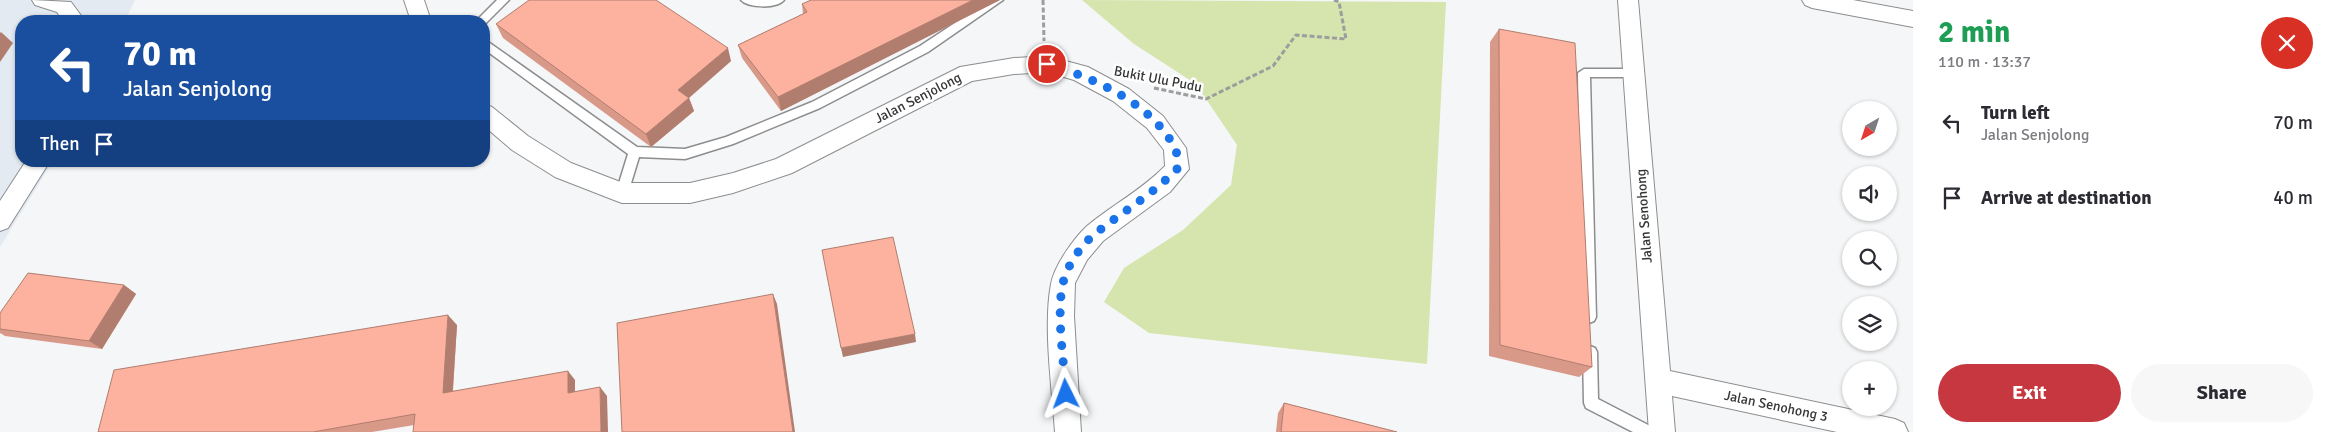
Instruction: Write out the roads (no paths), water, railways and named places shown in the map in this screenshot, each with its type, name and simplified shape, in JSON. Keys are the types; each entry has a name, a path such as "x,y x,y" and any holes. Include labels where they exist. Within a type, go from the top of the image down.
{"street":[{"path":"42,0 64,8 69,15"},
{"path":"414,0 419,15"},
{"name":"Jalan Senohong","path":"1628,0 1662,432"},
{"path":"1812,0 1913,19"},
{"name":"Jalan Senjolong","path":"490,118 520,143 563,170 622,193 690,193 784,166 968,73 1014,66 1047,64 1080,74 1121,95 1155,122 1176,148 1177,169 1162,186 1095,234 1078,253 1063,282 1061,316 1068,432"},
{"path":"0,221 35,167"},
{"name":"Jalan Senohong 3","path":"1657,380 1895,432"}],"lane":[{"path":"488,15 504,0"},
{"path":"746,0 773,3 779,0"},
{"path":"490,47 635,152 685,154 746,134 816,104 924,49 998,0"},
{"path":"1633,73 1584,73 1591,403 1647,432"},
{"path":"622,193 635,152"}]}
